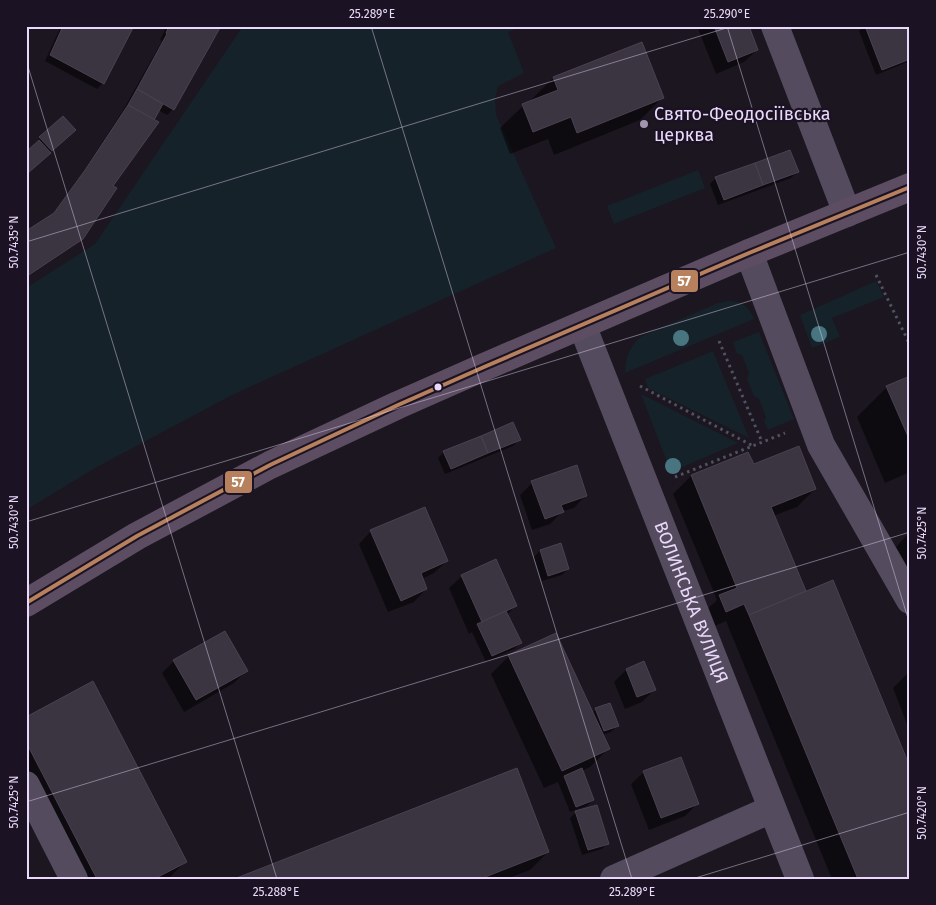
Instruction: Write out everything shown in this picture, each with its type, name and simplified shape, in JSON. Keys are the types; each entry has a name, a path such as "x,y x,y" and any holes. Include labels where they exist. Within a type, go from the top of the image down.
{"main road":[{"path":"26,603 137,536 270,466 415,397 750,253 910,187"}],"street":[{"path":"775,26 847,213"},
{"path":"750,253 821,445 910,600"},
{"name":"ВОЛИНСЬКА ВУЛИЦЯ","path":"582,325 800,879"},
{"path":"26,785 74,879"},
{"path":"614,879 772,809"}],"path":[{"path":"876,275 910,345"},
{"path":"719,341 762,442"},
{"path":"636,384 753,446"},
{"path":"668,480 812,421"}],"shaded area":[{"path":"243,26 523,26 508,32 524,73 498,86 495,98 496,115 556,248 234,394 97,467 26,510 26,288 95,244"},
{"path":"698,170 705,188 614,224 607,206"},
{"path":"876,281 884,297 832,318 840,337 812,348 800,315"},
{"path":"727,301 744,305 754,319 625,373 629,352 634,343 642,336 718,303"},
{"path":"759,332 794,419 768,430 764,421 766,417 759,399 754,396 747,379 749,373 742,355 737,354 733,342"},
{"path":"713,351 749,438 648,388 645,379"},
{"path":"641,394 738,443 671,472"}],"building":[{"path":"63,26 134,26 104,84 50,55"},
{"path":"169,26 221,26 174,110 137,89 167,34"},
{"path":"714,26 749,26 758,50 728,62"},
{"path":"865,26 910,26 910,59 882,70"},
{"path":"642,42 664,98 577,133 571,117 533,132 522,104 558,90 553,77"},
{"path":"137,89 163,104 154,120 128,105"},
{"path":"128,105 159,122 113,186 117,188 83,239 26,277 26,231 54,213"},
{"path":"63,116 76,130 52,151 39,137"},
{"path":"39,140 51,153 28,173 26,172 26,152"},
{"path":"790,150 799,172 763,185 755,163"},
{"path":"755,163 763,185 724,200 715,177"},
{"path":"910,376 910,441 886,386"},
{"path":"513,422 521,440 488,453 481,436"},
{"path":"481,436 488,453 451,469 443,451"},
{"path":"799,446 816,489 771,507 806,591 749,615 744,604 726,612 719,595 737,588 691,475 748,452 754,464"},
{"path":"577,465 587,496 561,505 564,512 545,519 531,481"},
{"path":"425,507 448,561 421,573 427,589 401,601 370,530"},
{"path":"561,543 569,569 548,576 540,550"},
{"path":"496,559 517,606 482,622 461,575"},
{"path":"833,580 910,767 910,879 858,879 749,615"},
{"path":"506,611 522,643 492,656 477,624"},
{"path":"225,631 248,671 196,700 173,660"},
{"path":"556,633 610,749 562,771 508,655"},
{"path":"644,661 656,690 637,697 626,669"},
{"path":"93,681 187,862 154,879 97,879 26,742 26,717"},
{"path":"610,703 619,726 604,731 595,708"},
{"path":"681,757 699,804 661,818 643,771"},
{"path":"517,768 549,852 480,879 234,879"},
{"path":"582,768 594,800 576,807 564,776"},
{"path":"597,805 609,844 588,850 575,811"}],"transit line":[{"name":"57","path":"26,603 137,536 270,465 484,367 749,253 910,187"}],"place":[{"name":"Свято-Феодосіївська церква","path":"644,124"}]}
